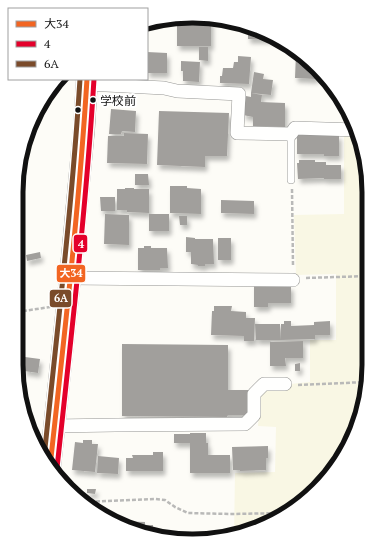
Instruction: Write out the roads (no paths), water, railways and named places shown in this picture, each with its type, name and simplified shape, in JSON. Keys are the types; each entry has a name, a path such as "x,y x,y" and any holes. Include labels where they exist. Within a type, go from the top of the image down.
{"main road":[{"path":"51,457 70,278 87,82"}],"street":[{"path":"87,82 164,88 176,91 239,94 237,133 291,134 295,128 350,130"},
{"path":"70,278 293,280"},
{"path":"54,426 246,424 254,415 254,394 264,384 285,384"}],"lane":[{"path":"291,134 291,180"}],"place":[{"name":"学校前","path":"93,100"}]}
